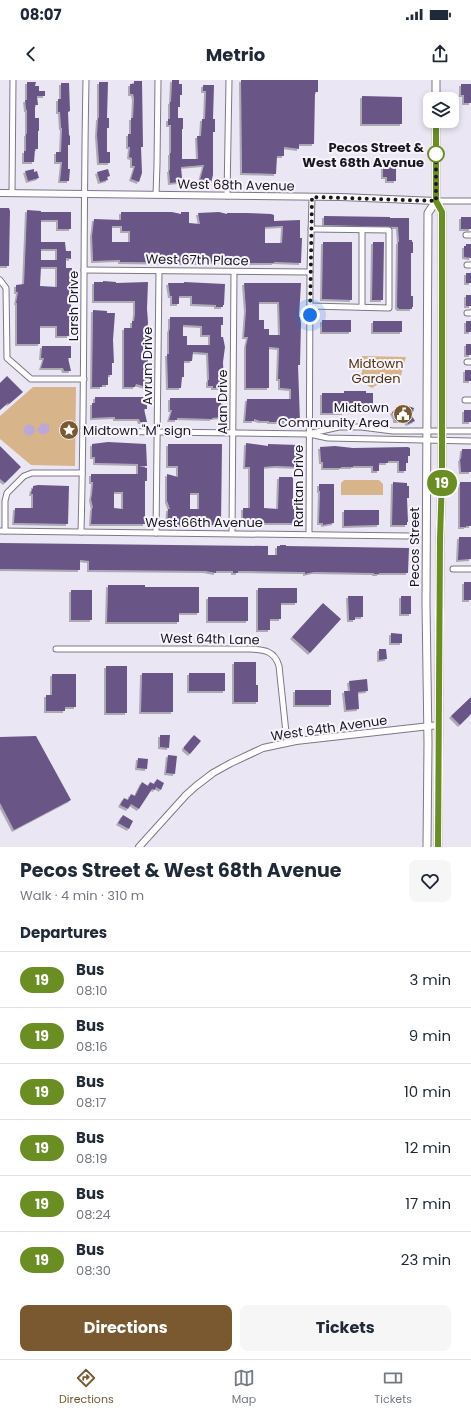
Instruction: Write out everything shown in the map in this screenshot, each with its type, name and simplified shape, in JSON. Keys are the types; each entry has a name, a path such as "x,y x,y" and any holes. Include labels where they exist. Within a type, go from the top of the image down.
{"main road":[{"path":"436,80 436,92"},
{"name":"Pecos Street","path":"436,128 436,201 442,212 442,440 438,847"},
{"name":"Pecos Street","path":"427,847 428,726 426,431 428,213 436,201"}],"street":[{"path":"12,193 13,80"},
{"name":"Larsh Drive","path":"81,532 84,379 84,194 86,80"},
{"path":"156,195 158,80"},
{"path":"227,196 229,80"},
{"name":"West 68th Avenue","path":"0,193 312,197 471,201"},
{"name":"Raritan Drive","path":"309,534 310,272 312,197"},
{"path":"310,306 389,308 389,230 311,229"},
{"path":"362,230 362,307"},
{"name":"West 67th Place","path":"84,270 310,272"},
{"name":"Avrum Drive","path":"156,533 159,271"},
{"name":"Alan Drive","path":"232,533 234,272"},
{"path":"0,280 6,288 7,358 31,379 84,379"},
{"path":"309,434 339,427 361,426 393,431 471,431"},
{"path":"83,431 309,434 328,438 471,441"},
{"path":"2,531 5,501 8,493 24,476 32,473 82,473"},
{"name":"West 66th Avenue","path":"2,531 408,536"},
{"path":"453,569 471,569"},
{"name":"West 64th Lane","path":"56,649 249,649 268,652 275,657 279,666 287,742"},
{"name":"West 64th Avenue","path":"139,847 186,795 213,773 240,758 263,748 287,742 439,725"}],"green space":[{"name":"Midtown Garden","path":"362,356 406,357 399,383 385,381 372,388 358,380 359,378 356,377 356,373 362,373"},
{"path":"33,387 76,387 75,466 31,465 0,439 0,416"},
{"path":"344,480 379,480 383,484 383,495 341,495 341,483"}],"shaded area":[{"path":"42,423 49,425 49,432 45,434 41,434 37,431 38,428 41,427 40,425"},
{"path":"27,425 31,425 33,426 33,434 27,435 24,432 24,428"}],"building":[{"path":"172,80 179,80 179,84 182,84 180,107 178,107 178,118 183,118 182,159 198,159 197,136 201,136 202,119 205,119 206,91 203,91 203,85 214,85 213,119 215,119 215,132 213,132 213,175 211,183 200,180 204,165 181,167 182,178 179,178 180,182 170,183 169,170 171,153 171,125 168,125 168,119 170,119"},
{"path":"241,80 318,80 318,92 315,92 314,144 299,144 299,149 284,147 284,156 277,156 276,174 242,173"},
{"path":"134,81 142,81 143,147 141,147 142,173 139,182 131,179 135,166 132,166 132,158 129,157 130,147 128,147 128,134 131,134 131,118 133,118 134,98 133,94 130,94 130,84 134,84"},
{"path":"27,82 36,82 35,86 39,86 39,91 45,91 45,96 37,96 38,105 35,105 35,118 39,118 39,131 38,149 35,149 34,162 24,162 27,134 27,110 25,100 27,100"},
{"path":"99,82 108,82 107,118 109,118 109,128 107,128 107,152 110,152 110,163 99,163 97,135 99,118"},
{"path":"61,83 69,83 69,181 60,181 62,162 56,162 56,152 61,152 62,128 60,112 58,112 58,99 61,99"},
{"path":"461,84 471,84 471,103 464,103 464,95 461,95"},
{"path":"362,96 402,97 402,124 362,124"},
{"path":"385,159 396,159 396,181 387,181 387,177 383,177 383,165 385,165"},
{"path":"34,169 34,172 37,171 39,178 28,181 25,171"},
{"path":"108,169 110,176 107,177 108,180 100,182 97,172"},
{"path":"0,208 9,208 10,211 9,266 0,266"},
{"path":"27,210 41,212 71,212 71,229 58,229 58,220 41,220 41,242 65,242 66,251 71,251 71,259 66,258 66,268 72,268 70,320 72,320 72,326 70,326 69,336 57,336 57,326 40,326 40,344 17,344 16,303 18,292 16,292 16,285 24,284","holes":["41,249 57,249 57,260 41,260","41,267 57,267 57,287 40,286"]},
{"path":"121,212 172,212 181,214 181,212 189,212 189,223 200,224 198,213 219,212 227,214 271,214 274,215 274,221 300,220 300,238 302,238 301,263 242,263 223,261 201,263 120,262 120,260 93,261 92,236 94,219 121,220","holes":["112,226 122,226 122,231 130,231 130,242 112,242","283,226 282,243 265,243 265,227"]},
{"path":"324,216 409,218 409,240 412,240 413,242 413,253 411,253 411,296 413,296 412,309 399,309 397,307 398,227 324,225"},
{"path":"461,217 471,217 471,229 461,229"},
{"path":"323,242 352,242 352,300 322,299"},
{"path":"373,242 384,242 383,300 372,300"},
{"path":"466,244 471,244 471,258 464,257 464,246 466,246"},
{"path":"466,273 471,273 471,283 466,283"},
{"path":"103,281 116,283 148,282 146,359 148,359 148,366 146,366 146,387 136,384 135,387 124,387 124,328 132,328 132,321 134,321 135,313 135,301 94,301 94,282"},
{"path":"184,282 225,284 223,307 216,307 216,305 192,304 192,296 179,296 179,304 172,304 172,296 170,296 168,283"},
{"path":"244,283 301,283 299,317 301,323 300,365 298,365 300,422 269,422 254,419 254,421 245,421 247,399 291,399 291,389 280,388 280,379 278,379 279,348 269,347 269,388 246,388 246,346 248,337 244,337 246,310","holes":["259,302 279,302 280,335 269,335 269,329 264,329 264,320 259,320"]},
{"path":"466,295 471,295 471,306 466,306"},
{"path":"93,310 115,313 113,340 114,363 112,363 112,375 108,375 108,385 102,385 102,387 92,387"},
{"path":"170,317 223,317 221,337 223,337 225,347 223,362 224,388 213,388 213,386 208,386 208,353 193,352 192,361 184,361 184,377 182,377 181,388 168,388 167,354 169,354","holes":["183,325 202,326 202,335 210,335 210,345 187,345 187,336 183,336"]},
{"path":"322,320 351,320 351,332 322,332"},
{"path":"373,321 402,321 402,332 373,332"},
{"path":"466,321 471,321 471,332 466,332"},
{"path":"466,344 471,344 471,355 466,355"},
{"path":"42,346 71,346 71,358 68,358 71,371 64,371 63,368 41,368 44,358 41,358"},
{"path":"465,370 471,370 471,381 465,381"},
{"path":"7,376 23,392 0,410 0,383"},
{"path":"344,391 366,391 366,393 373,393 373,410 351,410 351,412 344,411 344,413 322,413 322,393 344,393"},
{"path":"95,397 147,397 147,409 144,409 147,422 140,422 139,419 115,419 115,417 92,418 92,403 95,403"},
{"path":"170,398 221,398 221,404 223,404 223,416 212,419 177,418 177,420 169,420 172,410 170,410"},
{"name":"Midtown Community Area","path":"402,405 406,410 408,406 414,408 412,416 415,421 408,424 406,421 395,421 392,412"},
{"path":"464,410 471,410 471,422 464,422"},
{"path":"108,442 146,444 147,466 139,466 147,468 147,481 145,481 145,524 91,524 93,508 91,499 93,482 91,482 91,474 138,474 138,464 95,463 95,457 92,457 92,444","holes":["114,492 123,492 123,509 114,508"]},
{"path":"246,443 268,446 268,444 298,445 298,467 264,467 264,508 278,509 279,477 293,477 293,509 298,509 298,523 243,523 243,508 250,508 250,467 245,467"},
{"path":"168,444 222,444 221,525 167,525 168,509 170,509 167,501 167,474 178,477 178,466 168,466","holes":["190,493 199,493 199,509 190,509"]},
{"path":"0,446 21,467 5,483 0,479"},
{"path":"335,446 353,448 408,447 410,448 410,456 408,456 408,463 406,463 406,471 399,471 399,461 379,463 379,471 373,471 373,466 323,468 320,447"},
{"path":"462,449 471,449 471,472 461,472 460,459"},
{"path":"393,482 407,483 407,486 409,486 409,498 407,498 407,525 392,525"},
{"path":"460,482 471,482 471,526 466,527 460,527"},
{"path":"319,484 334,484 334,523 323,525 323,523 319,523"},
{"path":"33,486 69,486 68,524 14,523 15,508 33,508 33,494 31,494 32,489"},
{"path":"344,510 379,510 379,525 344,526"},
{"path":"459,537 471,537 471,559 458,560"},
{"path":"0,543 268,546 268,555 277,555 277,546 280,545 409,548 408,573 374,574 314,572 305,574 305,572 238,571 238,573 233,573 233,571 216,571 216,573 205,571 89,570 89,561 80,560 80,570 0,569"},
{"path":"464,582 471,582 471,600 464,600"},
{"path":"108,585 199,587 199,613 179,613 179,622 107,622"},
{"path":"258,588 297,588 297,603 281,603 281,619 270,619 270,630 258,630"},
{"path":"71,590 92,590 92,620 71,620"},
{"path":"348,596 363,596 363,617 355,617 355,620 349,620"},
{"path":"401,596 411,596 411,614 401,614"},
{"path":"208,597 248,597 248,621 208,621"},
{"path":"323,603 341,619 310,653 292,637"},
{"path":"391,633 402,634 402,643 391,643"},
{"path":"379,649 386,649 387,659 379,660"},
{"path":"234,662 256,662 258,702 234,702"},
{"path":"106,666 127,666 127,713 106,713"},
{"path":"142,673 173,673 173,712 141,712"},
{"path":"189,673 225,673 225,691 189,691"},
{"path":"52,674 76,674 76,707 65,707 65,711 46,711 46,695 52,695"},
{"path":"367,679 368,691 358,692 359,709 346,710 344,691 350,691 349,681"},
{"path":"295,690 331,690 331,705 295,705"},
{"path":"471,697 471,714 460,725 451,716"},
{"path":"160,735 170,735 169,748 160,747"},
{"path":"194,735 201,741 190,754 184,749 184,747"},
{"path":"36,736 71,800 14,830 0,803 0,737"},
{"path":"168,755 177,756 175,774 166,773"},
{"path":"138,758 148,759 147,769 137,768"},
{"path":"157,779 164,783 161,790 156,787 155,790 152,789 139,809 131,804 128,809 120,805 124,798 128,800 131,794 135,796 142,782 148,786 150,782 154,784"},
{"path":"123,815 133,821 129,829 118,823"}],"bus line":[{"name":"19","path":"436,128 436,201 442,212 443,323 438,847"}],"place":[{"name":"Pecos Street & West 68th Avenue","path":"436,154"},
{"name":"Midtown Community Area","path":"403,414"},
{"name":"Midtown \"M\" sign","path":"69,430"}],"route":[{"path":"310,315 312,197 436,201 436,154"}]}
